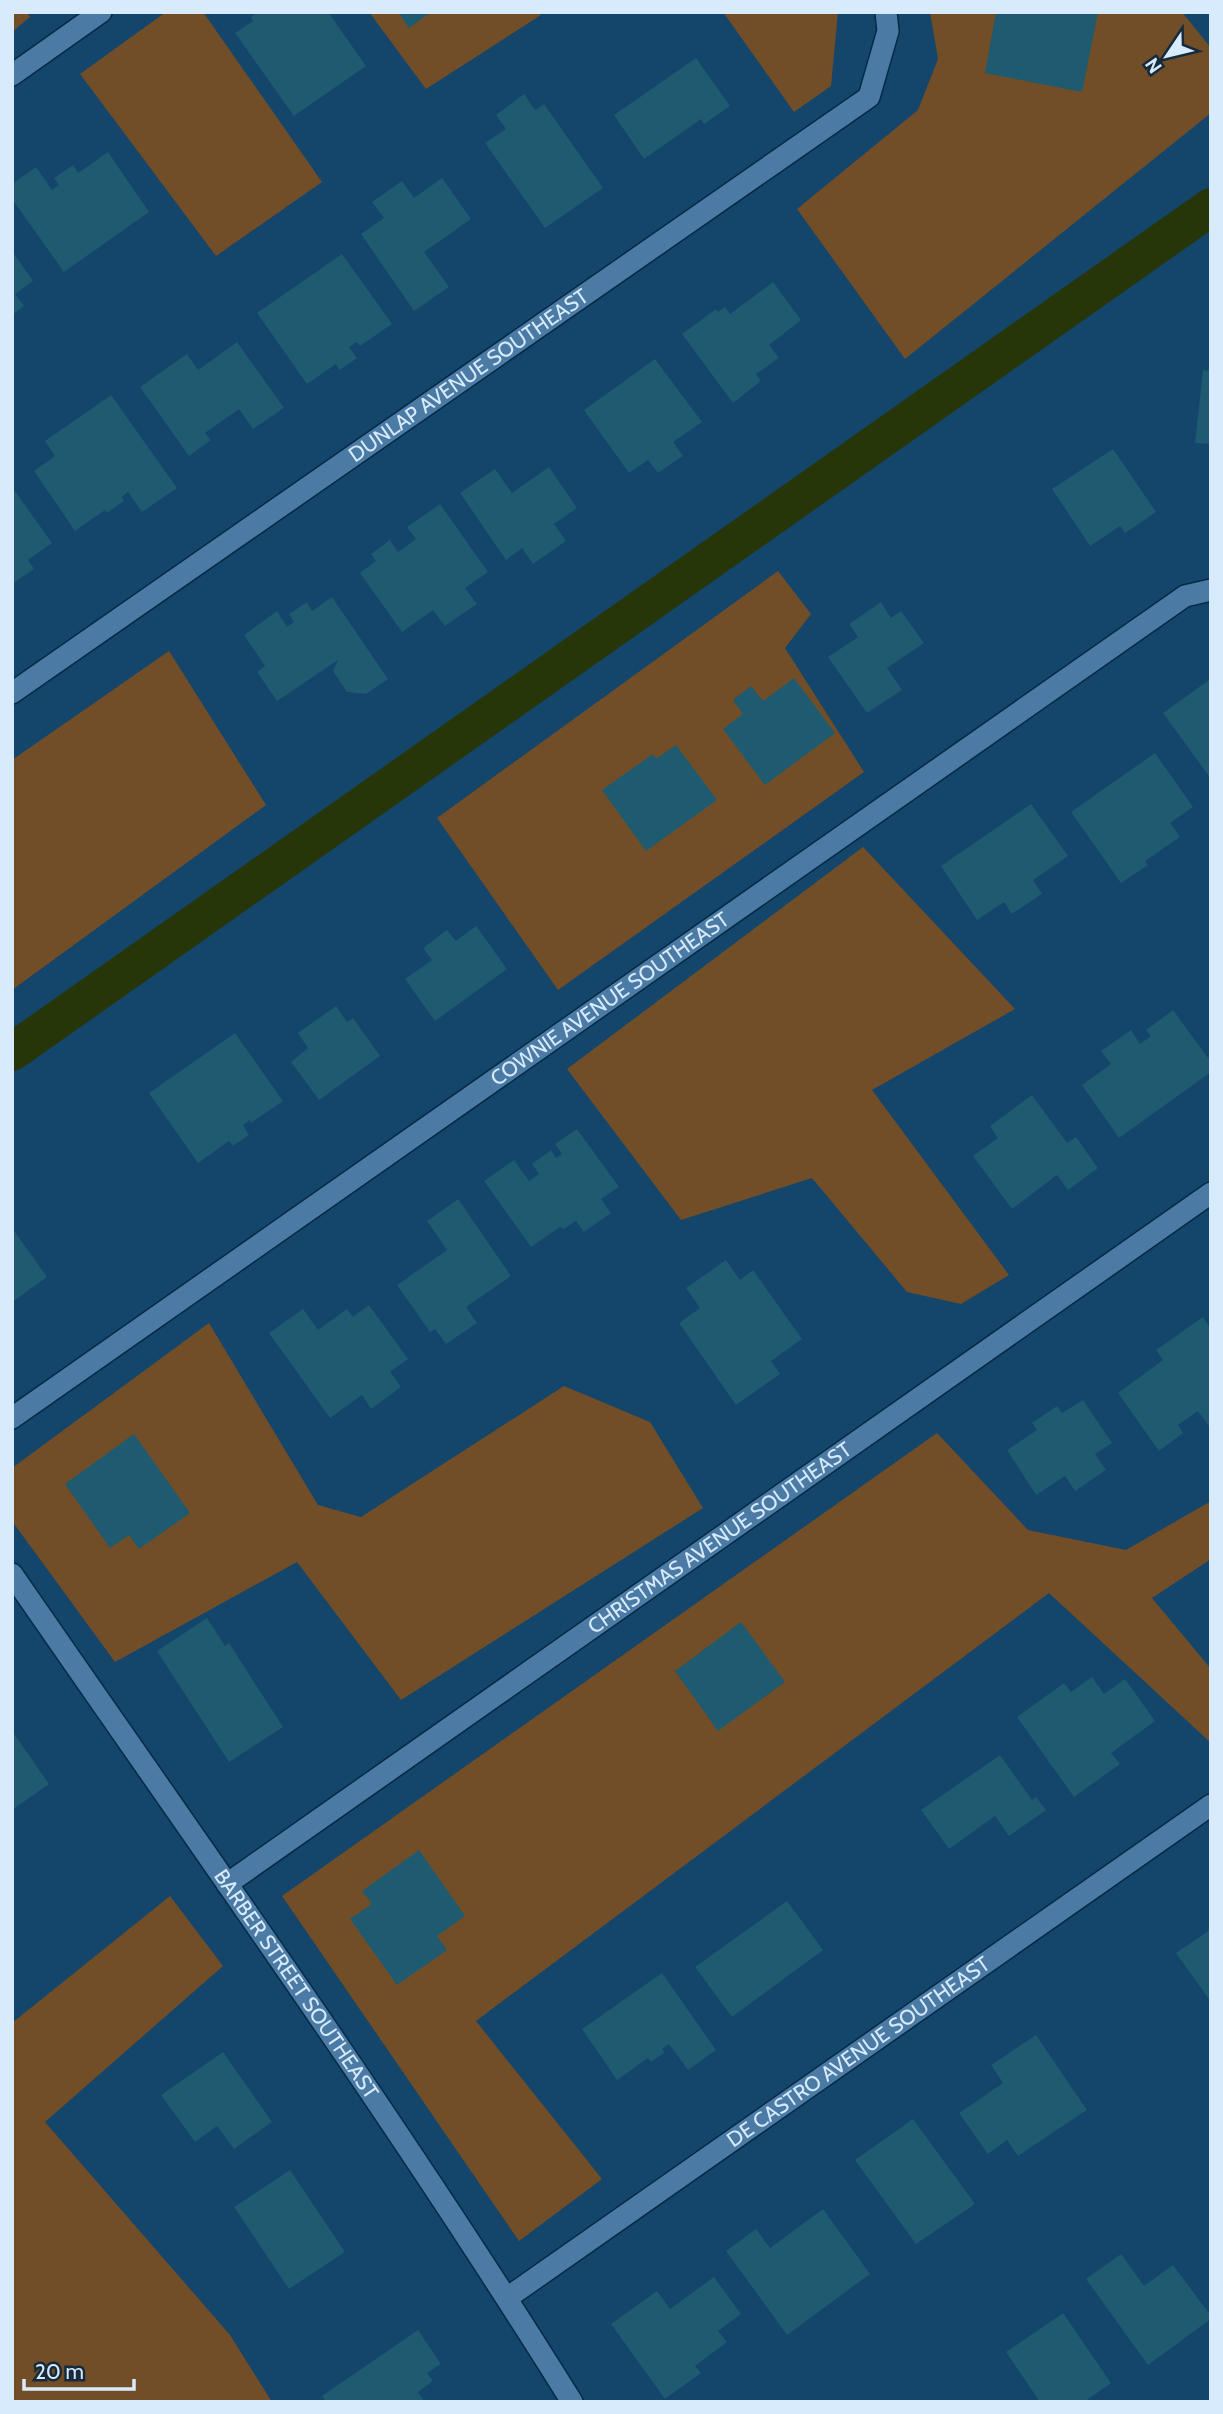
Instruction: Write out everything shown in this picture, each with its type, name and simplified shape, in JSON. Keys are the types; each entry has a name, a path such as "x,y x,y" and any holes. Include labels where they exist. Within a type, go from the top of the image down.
{"street":[{"path":"12,75 102,12"},
{"name":"DUNLAP AVENUE SOUTHEAST","path":"12,693 869,97 887,22"},
{"name":"COWNIE AVENUE SOUTHEAST","path":"12,1418 1185,596 1211,590"},
{"name":"CHRISTMAS AVENUE SOUTHEAST","path":"227,1884 1211,1193"},
{"name":"BARBER STREET SOUTHEAST","path":"12,1574 227,1884 507,2298 572,2402"},
{"name":"DE CASTRO AVENUE SOUTHEAST","path":"507,2298 1211,1805"}],"shaded area":[{"path":"12,12 27,12 30,17 12,32"},
{"path":"166,12 203,12 322,182 216,256 80,74"},
{"path":"369,12 538,12 541,15 426,89"},
{"path":"723,12 838,12 831,86 794,112"},
{"path":"930,12 1182,12 1211,48 1211,113 905,359 797,209 918,110 938,59"},
{"path":"778,571 811,614 785,648 864,772 558,990 437,818"},
{"path":"169,651 266,805 12,990 12,760"},
{"path":"863,847 1015,1009 872,1090 1009,1275 961,1304 907,1292 812,1178 681,1220 567,1069"},
{"path":"209,1323 318,1505 361,1517 564,1386 650,1422 703,1508 401,1700 297,1562 115,1662 12,1521 12,1468"},
{"path":"937,1433 1028,1530 1126,1550 1211,1501 1211,1559 1152,1598 1211,1669 1211,1743 1049,1593 476,2021 602,2179 519,2241 282,1896"},
{"path":"170,1896 223,1966 45,2122 230,2335 272,2402 12,2402 12,2023"}],"building":[{"path":"258,12 328,12 366,66 294,116 235,33 253,21 251,17"},
{"path":"398,12 431,12 409,28"},
{"path":"996,12 1098,12 1082,92 985,73"},
{"path":"696,58 730,106 704,124 701,119 644,159 614,115"},
{"path":"524,94 535,110 544,104 603,188 545,228 485,143 506,129 496,115"},
{"path":"108,152 149,212 64,272 12,199 12,184 36,167 52,190 59,185 54,178 73,165 78,173"},
{"path":"442,178 471,219 424,252 449,287 414,311 361,234 384,218 372,202 402,181 414,198"},
{"path":"12,251 33,281 15,294 24,306 12,315"},
{"path":"342,254 392,324 360,346 357,342 349,347 357,358 340,370 336,364 307,384 257,313"},
{"path":"773,282 801,320 769,345 779,358 756,374 761,381 733,403 682,334 716,309 718,312 725,307 730,314"},
{"path":"237,342 284,408 253,429 239,409 205,433 211,440 189,456 140,387 187,354 198,370"},
{"path":"655,359 702,422 673,442 683,456 658,473 648,460 629,473 584,410"},
{"path":"1203,370 1211,371 1211,444 1195,443"},
{"path":"111,395 177,488 142,512 128,492 122,497 124,501 107,513 105,510 75,531 34,471 55,456 45,441"},
{"path":"1113,449 1156,512 1125,533 1120,526 1090,546 1052,489"},
{"path":"549,467 577,508 554,524 566,541 533,564 522,548 506,560 460,493 495,469 512,493"},
{"path":"12,487 52,543 28,560 34,569 12,584"},
{"path":"440,504 488,572 465,588 477,604 445,626 433,610 402,632 360,573 376,561 371,554 390,540 398,552 416,539 407,527"},
{"path":"332,597 388,679 366,694 347,692 333,671 338,660 277,701 257,672 265,666 244,635 277,611 287,627 294,622 289,614 307,602 312,611"},
{"path":"881,602 891,618 901,611 924,643 887,668 902,690 867,713 828,657 858,637 849,624"},
{"path":"794,678 835,733 765,785 723,729 743,714 733,700 751,686 763,701"},
{"path":"1209,680 1211,682 1211,779 1163,713"},
{"path":"676,745 717,800 646,851 602,790 653,754 656,759"},
{"path":"1155,753 1193,807 1170,823 1180,837 1145,861 1148,865 1121,883 1071,812"},
{"path":"1031,804 1068,856 1033,880 1042,894 1012,914 1004,902 977,920 941,866"},
{"path":"476,926 507,969 435,1021 405,979 432,960 423,948 447,930 456,941"},
{"path":"336,1006 347,1022 353,1018 380,1056 319,1100 291,1062 308,1048 298,1033"},
{"path":"1173,1010 1211,1062 1211,1072 1119,1138 1082,1085 1111,1064 1101,1051 1131,1030 1140,1044 1151,1036 1146,1030"},
{"path":"235,1033 283,1101 251,1123 250,1120 243,1125 249,1135 233,1146 229,1141 198,1163 149,1093"},
{"path":"1032,1095 1067,1143 1076,1137 1098,1168 1068,1190 1057,1175 1012,1209 973,1156 998,1138 990,1126"},
{"path":"577,1129 619,1187 601,1199 611,1213 584,1232 576,1221 564,1229 560,1227 531,1247 484,1181 514,1160 529,1181 539,1174 532,1164 551,1150 556,1158 562,1154 555,1144"},
{"path":"458,1199 511,1276 466,1307 477,1323 446,1344 435,1329 430,1332 397,1285 447,1250 427,1221"},
{"path":"12,1228 47,1277 12,1302"},
{"path":"726,1260 740,1280 753,1270 802,1339 771,1361 780,1374 736,1405 679,1323 700,1308 686,1288"},
{"path":"369,1305 408,1359 390,1372 401,1387 371,1409 362,1395 330,1418 269,1333 303,1309 318,1330 347,1309 353,1317"},
{"path":"1203,1317 1211,1329 1211,1425 1209,1426 1198,1411 1178,1425 1183,1433 1159,1451 1118,1393 1163,1360 1156,1350"},
{"path":"1083,1400 1112,1443 1095,1454 1106,1470 1075,1491 1065,1476 1036,1495 1007,1450 1037,1430 1032,1423 1057,1406 1062,1413"},
{"path":"134,1434 190,1513 139,1549 129,1535 110,1548 65,1484"},
{"path":"207,1618 225,1646 229,1643 283,1727 229,1762 157,1651"},
{"path":"741,1622 785,1682 718,1731 675,1671"},
{"path":"1092,1677 1104,1694 1125,1679 1155,1721 1111,1753 1120,1764 1074,1797 1017,1717 1064,1683 1071,1692"},
{"path":"12,1731 49,1784 12,1810"},
{"path":"1000,1755 1032,1800 1036,1797 1046,1810 1009,1836 995,1816 949,1849 921,1810"},
{"path":"419,1850 465,1916 437,1936 447,1950 397,1985 350,1919 372,1904 362,1891"},
{"path":"787,1901 823,1950 732,2017 695,1967"},
{"path":"1211,1929 1211,2002 1176,1953"},
{"path":"662,1973 716,2050 688,2070 669,2044 662,2049 665,2052 651,2062 648,2058 617,2080 582,2029"},
{"path":"1036,2035 1087,2110 1018,2156 1007,2140 988,2154 959,2113 1003,2083 991,2065"},
{"path":"223,2052 272,2122 234,2149 217,2126 195,2142 161,2095"},
{"path":"913,2119 975,2204 916,2244 855,2160"},
{"path":"290,2170 345,2252 289,2289 234,2207"},
{"path":"823,2209 870,2274 787,2335 726,2251 756,2229 770,2248"},
{"path":"1121,2254 1144,2286 1173,2265 1211,2316 1211,2319 1148,2365 1086,2279"},
{"path":"714,2277 741,2314 718,2331 727,2342 695,2366 701,2373 665,2399 611,2324 657,2291 670,2309"},
{"path":"1063,2313 1111,2383 1084,2402 1040,2402 1006,2352"},
{"path":"418,2330 441,2364 427,2373 433,2381 418,2392 425,2402 326,2402 322,2396"}],"waterway":[{"path":"12,1052 1211,207"}]}
